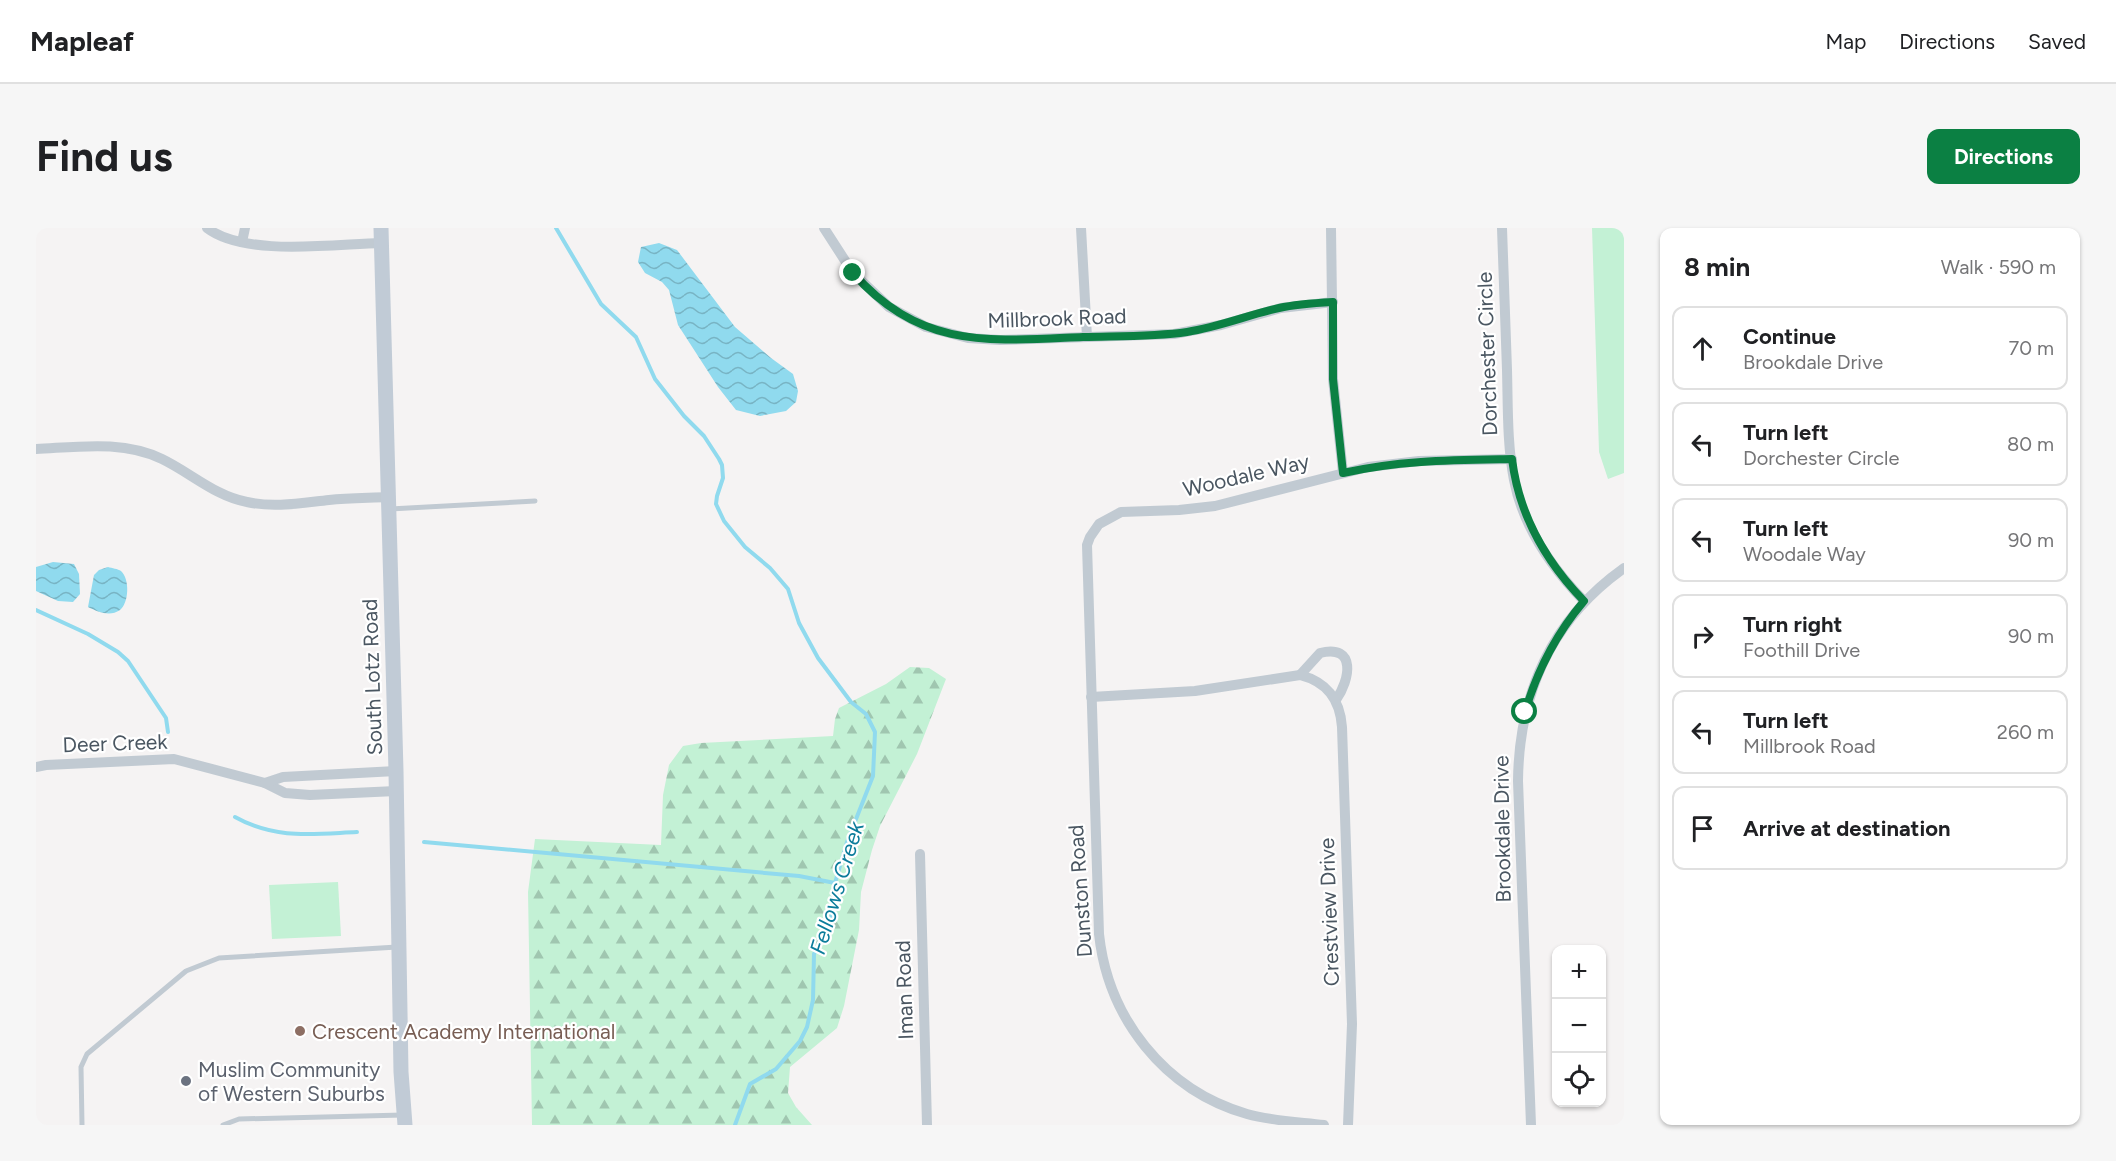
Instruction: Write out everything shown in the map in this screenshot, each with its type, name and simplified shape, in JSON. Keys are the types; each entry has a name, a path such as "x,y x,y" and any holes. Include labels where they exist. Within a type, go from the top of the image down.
{"street":[{"path":"207,228 228,238 273,247 381,235"},
{"path":"242,242 245,228"},
{"name":"Millbrook Road","path":"824,228 843,260 864,285 889,307 926,327 946,334 984,340 1188,332 1281,308 1333,302"},
{"path":"1081,228 1087,337"},
{"path":"1331,228 1333,379 1343,473"},
{"name":"Dorchester Circle","path":"1502,228 1514,480 1535,536 1558,571 1584,601"},
{"name":"South Lotz Road","path":"381,235 396,771 400,1072 404,1120"},
{"path":"36,449 111,446 137,450 163,460 219,493 247,503 278,505 356,498 388,503"},
{"name":"Woodale Way","path":"1099,524 1121,512 1215,506 1368,467 1419,461 1512,459"},
{"name":"Dunston Road","path":"1099,524 1087,544 1099,934 1102,959 1110,988 1132,1030 1162,1066 1177,1079 1214,1101 1249,1114 1324,1125"},
{"name":"Brookdale Drive","path":"1531,1125 1518,756 1525,712 1539,671 1560,633 1584,601 1606,580 1624,568"},
{"path":"1091,697 1195,691 1300,675 1321,683 1336,699 1347,680 1349,671 1347,662 1340,655 1331,652 1320,653 1300,675"},
{"name":"Crestview Drive","path":"1336,699 1342,727 1352,1023 1348,1125"},
{"name":"Deer Creek","path":"36,767 174,759 265,783 285,794 396,791"},
{"name":"Deer Creek","path":"265,783 283,777 396,771"},
{"name":"Iman Road","path":"920,854 927,1125"}],"lane":[{"path":"388,503 535,501"},
{"path":"82,1125 81,1067 87,1054 186,971 219,958 398,947"},
{"path":"294,1117 294,1125"},
{"path":"223,1125 239,1119 294,1117 404,1120"}],"green space":[{"path":"1592,228 1624,228 1624,473 1608,479 1599,452"},
{"path":"910,667 929,668 946,679 917,754 880,826 872,850 861,892 859,930 844,1006 837,1028 790,1067 788,1093 796,1107 812,1125 532,1125 528,892 535,839 661,845 663,795 669,765 683,746 833,736 839,708 886,684"},
{"path":"338,882 341,936 272,939 269,885"}],"water":[{"path":"659,243 677,250 735,327 793,374 798,391 796,402 786,411 760,416 736,410 718,387 678,325 669,290 662,282 645,273 638,262 641,247"},
{"path":"53,562 74,564 79,574 80,594 73,602 58,601 36,591 36,567"},
{"path":"108,567 121,571 126,579 127,591 123,607 116,612 108,613 88,607 94,575 99,570"}],"waterway":[{"name":"Fellows Creek","path":"556,228 601,304 636,337 655,379 684,416 704,436 719,459 723,478 716,504 724,521 745,547 770,568 788,589 799,623 818,658 851,702 866,714 875,732 873,776 847,842 835,883 831,920 814,954 813,1000 807,1027 800,1041 776,1069 750,1084 735,1125"},
{"path":"36,610 88,634 118,652 128,661 166,718 168,732"},
{"path":"235,817 265,829 295,834 357,832"},
{"path":"424,842 799,876 835,883"}],"place":[{"name":"Crescent Academy International","path":"300,1031"},
{"name":"Muslim Community of Western Suburbs","path":"186,1081"}],"route":[{"path":"853,273 889,307 907,318 946,334 984,340 1174,334 1221,325 1281,308 1333,302 1333,379 1343,473 1368,467 1419,461 1512,459 1514,480 1535,536 1558,571 1584,601 1547,654 1525,712"}]}
